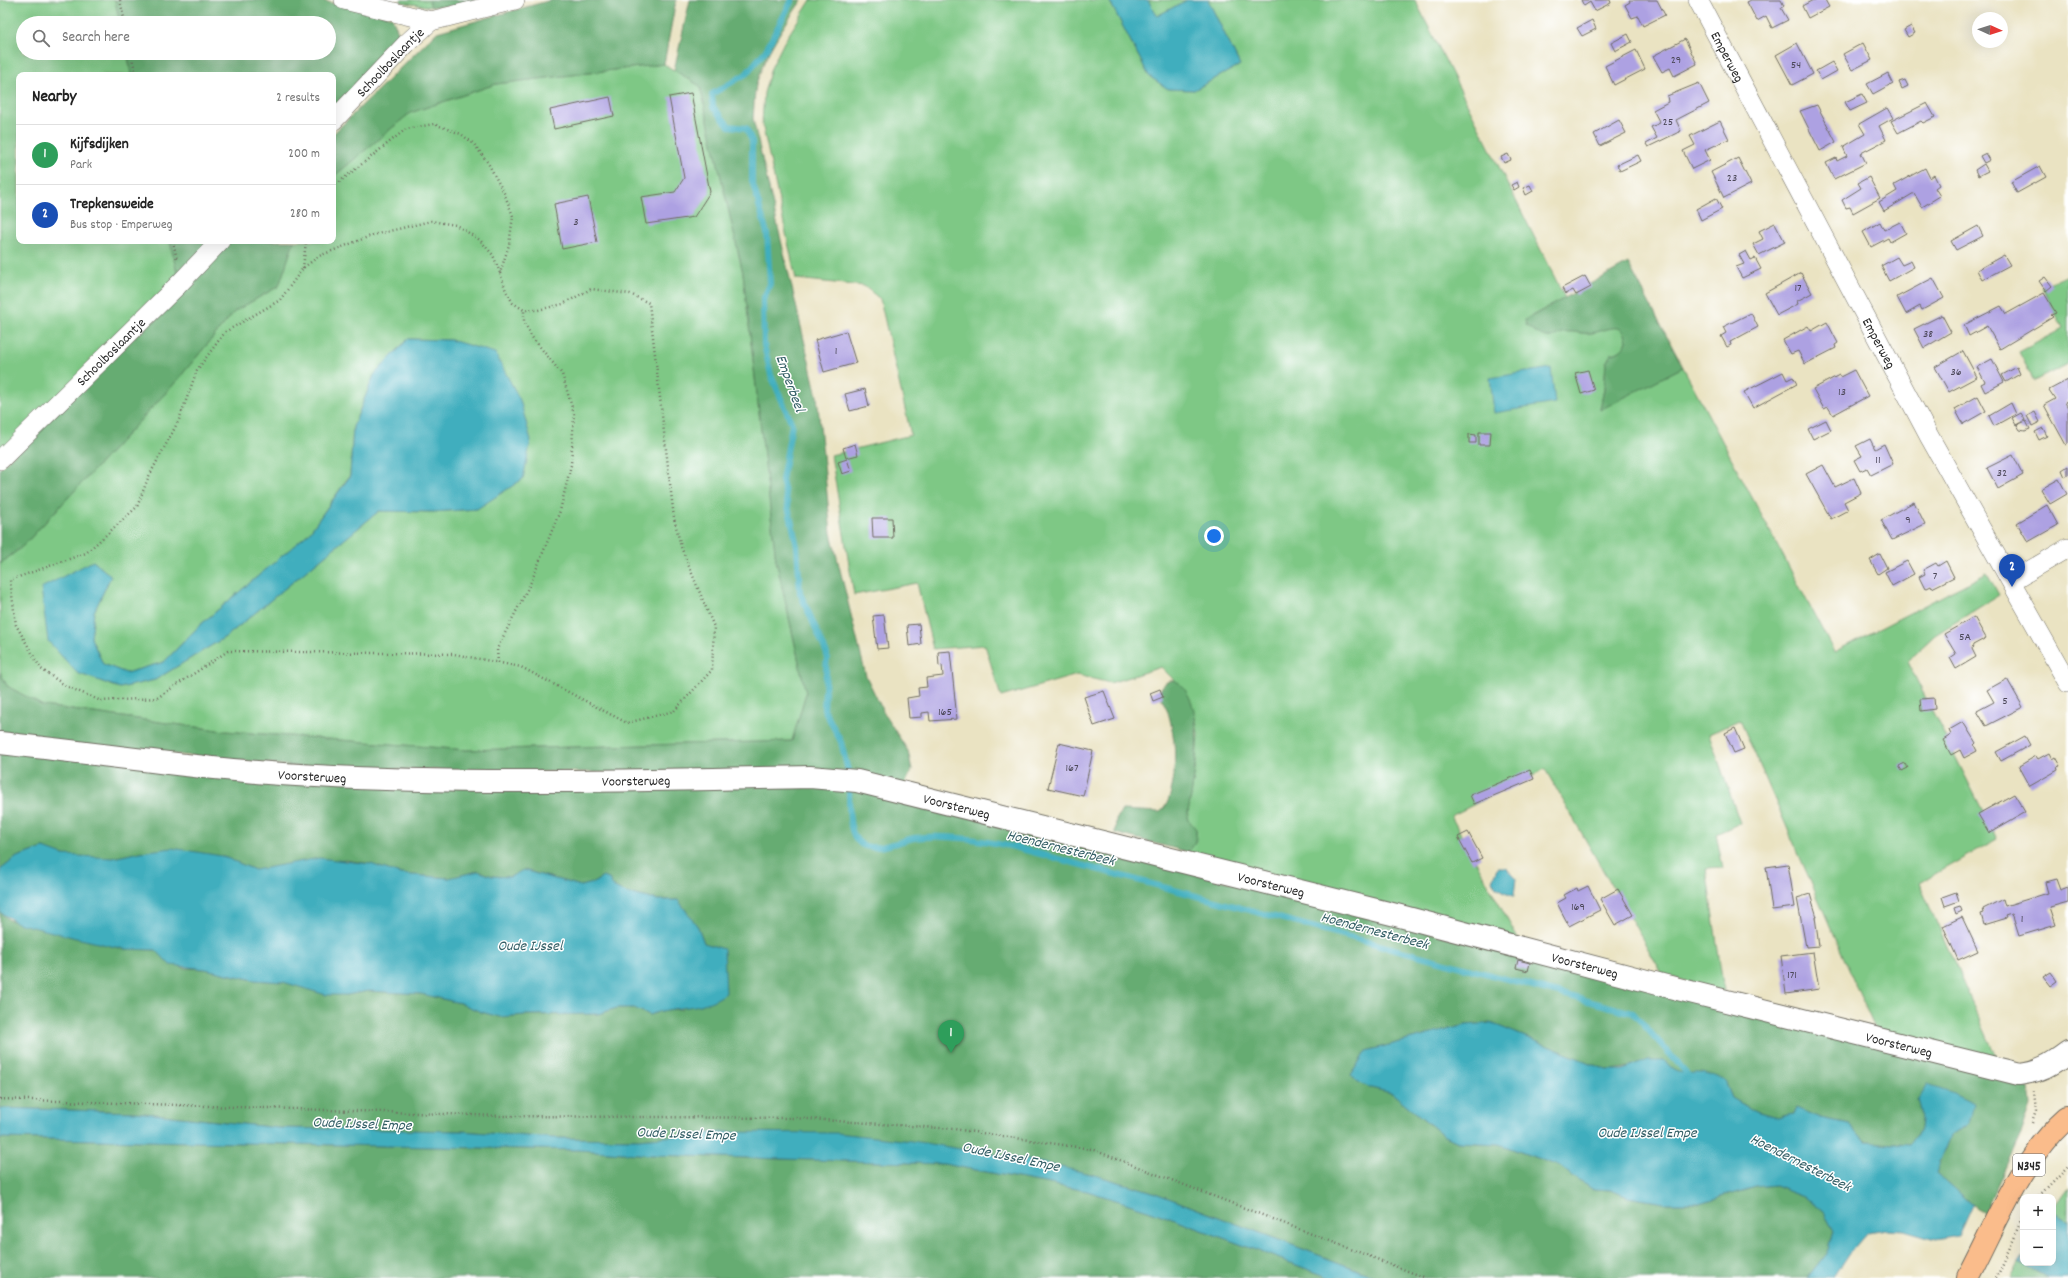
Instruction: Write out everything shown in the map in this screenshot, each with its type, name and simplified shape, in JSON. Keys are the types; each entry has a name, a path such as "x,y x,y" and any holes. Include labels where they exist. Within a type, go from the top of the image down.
{"main road":[{"name":"N345","path":"1968,1278 2012,1222 2013,1191 2040,1148 2068,1117"},
{"name":"N345","path":"1982,1278 2012,1222 2023,1194 2040,1168 2068,1138"}],"street":[{"path":"344,0 431,21 515,0"},
{"name":"Emperweg","path":"1698,0 1929,436 2012,581 2068,683"},
{"name":"Schoolboslaantje","path":"336,118 407,43 431,21"},
{"name":"Schoolboslaantje","path":"0,460 179,284 217,244"},
{"path":"2012,581 2068,548"},
{"name":"Voorsterweg","path":"0,743 232,770 315,776 431,781 810,777 857,781 1400,916 1662,985 2019,1074 2030,1073 2050,1065 2068,1052"}],"path":[{"path":"120,0 123,16"},
{"path":"133,60 135,72"},
{"path":"336,185 406,129 434,124 461,134 474,144 488,163 504,193 513,216 509,244 500,273"},
{"path":"431,221 456,225 480,240 493,255 500,273 506,291 513,303 524,310 538,310 563,304 591,289 630,294 649,303 674,518 681,546 714,627 712,670 674,711 627,723 521,667 454,654 228,650 157,698 101,701 66,686 41,669 16,625 10,580 86,553 137,507 148,478 179,420 197,370 225,332 280,300 303,268 319,256 373,235 431,221"},
{"path":"303,268 306,244"},
{"path":"498,663 498,649 531,582 560,511 571,465 574,414 562,374 531,336 524,320 524,310"},
{"path":"0,1100 502,1116 794,1118 954,1129 1091,1149 1426,1278"},
{"path":"2042,1194 2068,1167"},
{"path":"1996,1278 2012,1222"}],"green space":[{"path":"0,0 115,0 118,16 16,16 16,60 129,60 131,72 16,72 16,244 171,244 178,278 0,454"},
{"path":"115,0 319,0 392,17 399,34 396,48 336,112 336,72 131,72 129,60 336,60 336,16 118,16"},
{"path":"401,0 429,0 431,7 400,2"},
{"path":"429,0 477,0 454,6 431,7"},
{"path":"551,0 676,0 664,64 496,84 410,113 336,175 336,131 437,32"},
{"path":"690,0 802,0 775,41 764,62 756,85 753,119 817,396 831,533 866,676 885,715 908,751 912,770 905,784 587,772 316,768 0,737 0,672 7,686 43,706 225,731 467,750 792,741 806,693 776,560 743,273 700,86 674,70"},
{"path":"811,0 1109,0 1149,76 1168,89 1194,90 1240,65 1208,0 1415,0 1565,298 1526,319 1539,333 1547,337 1568,332 1586,333 1617,327 1625,333 1627,341 1624,346 1621,350 1611,354 1606,363 1604,389 1600,409 1683,367 1834,652 1987,573 1999,595 1935,635 1907,661 1997,839 1919,883 1998,1061 1875,1029 1740,720 1709,734 1740,823 1716,834 1723,868 1706,869 1724,991 1663,975 1545,769 1451,816 1518,939 1188,852 1196,842 1196,829 1187,821 1187,818 1196,764 1198,734 1196,720 1186,692 1161,667 1110,683 1077,675 1001,697 985,645 933,649 917,583 854,595 831,455 911,435 880,299 864,286 796,279 762,123 764,93 771,68 784,42"},
{"path":"1148,0 1187,0 1157,16"},
{"path":"664,64 700,86 743,273 776,560 806,693 792,741 467,750 225,731 43,706 7,686 0,672 0,564 23,546 174,384 235,311 279,286 293,244 336,244 336,175 410,113 496,84","holes":["408,339 451,340 477,509 433,512 379,511 227,636 155,680 120,688 77,673 93,561 111,576 94,612 91,638 103,664 126,673 164,662 200,625 309,533 350,475 353,427 374,375"]},
{"path":"171,244 210,244 178,278"},
{"path":"227,244 293,244 279,286 235,311 174,384 23,546 0,564 0,468"},
{"path":"1628,263 1683,367 1600,410 1604,389 1606,363 1611,354 1621,350 1624,346 1627,341 1625,334 1617,328 1612,328 1589,333 1565,332 1553,337 1547,337 1538,334 1526,325 1525,320"},
{"path":"2068,275 2068,364 2034,381 2019,352 2063,329 2042,287"},
{"path":"1173,680 1185,689 1192,704 1196,723 1195,765 1187,818 1196,829 1196,842 1188,852 1115,833 1116,820 1122,810 1160,812 1169,798 1174,774 1174,738 1168,711 1160,695 1164,684"},
{"path":"0,749 92,760 810,785 856,788 1982,1072 2029,1088 2031,1105 2022,1131 1985,1212 1972,1205 1936,1173 1951,1136 1969,1123 1917,1100 1921,1124 1920,1129 1910,1145 1865,1142 1849,1124 1820,1118 1796,1108 1793,1115 1778,1118 1756,1112 1732,1098 1725,1081 1688,1073 1678,1073 1669,1067 1664,1060 1622,1069 1607,1070 1491,1023 1466,1025 1366,1051 1351,1075 1371,1088 1392,1093 1443,1135 1458,1142 1499,1144 1561,1167 1577,1180 1594,1189 1611,1190 1628,1197 1664,1203 1699,1203 1756,1187 1775,1185 1804,1196 1824,1213 1834,1231 1829,1250 1807,1278 1379,1278 1150,1191 1091,1174 974,1150 724,1132 638,1139 554,1138 461,1131 279,1128 135,1112 0,1108 0,912 9,920 124,949 156,950 184,968 205,969 254,980 283,982 347,995 368,991 421,994 460,1003 481,1012 500,1017 525,1015 598,1014 617,1008 634,1008 650,1015 663,1010 682,1009 704,943 698,927 678,900 658,900 626,893 613,886 609,879 603,877 593,883 581,886 524,870 510,877 492,876 478,871 450,878 400,874 371,864 346,860 255,870 222,856 140,852 113,858 85,858 63,855 43,848 17,857 0,870"},
{"path":"0,1138 579,1150 653,1155 944,1164 1087,1191 1148,1210 1331,1278 0,1278"},
{"path":"2068,1188 2068,1221 2056,1214 2056,1205"},
{"path":"2019,1262 2020,1266 2026,1266 2048,1278 2011,1278"}],"water":[{"path":"1109,0 1148,0 1157,16 1187,0 1208,0 1240,65 1194,90 1168,89 1149,76"},
{"path":"408,339 451,340 495,353 520,400 531,440 523,479 477,509 433,512 379,511 227,636 155,680 120,688 77,673 48,641 41,588 93,561 111,576 94,612 91,638 103,664 126,673 164,662 200,625 309,533 350,476 353,427 374,375"},
{"path":"1551,368 1555,403 1494,413 1490,378"},
{"name":"Oude IJssel","path":"44,848 63,855 113,858 140,852 172,848 222,856 255,870 319,858 371,864 400,874 449,878 478,871 492,876 510,877 523,870 581,886 593,883 603,877 609,879 613,886 626,893 658,900 678,900 698,927 704,943 724,949 726,993 707,1003 650,1015 634,1008 617,1008 598,1014 525,1015 500,1017 481,1012 460,1003 421,994 368,991 347,995 326,995 283,982 254,980 205,969 170,965 156,950 124,949 76,938 17,923 0,912 0,870 17,857"},
{"path":"1497,868 1506,868 1516,878 1514,896 1496,887 1492,880"},
{"name":"Oude IJssel Empe","path":"1491,1023 1607,1070 1623,1070 1647,1060 1664,1060 1668,1066 1676,1071 1685,1073 1707,1073 1725,1081 1732,1098 1756,1112 1778,1118 1793,1115 1796,1108 1820,1118 1849,1124 1865,1142 1910,1145 1920,1129 1921,1124 1917,1100 1928,1084 1951,1092 1974,1103 1969,1123 1951,1136 1936,1173 1972,1205 1958,1236 1935,1240 1904,1231 1886,1230 1867,1233 1848,1255 1833,1278 1807,1278 1829,1250 1834,1231 1824,1213 1804,1196 1775,1185 1756,1187 1699,1203 1664,1203 1628,1197 1611,1190 1594,1189 1577,1180 1561,1167 1499,1144 1458,1142 1443,1135 1392,1093 1371,1088 1356,1081 1351,1075 1366,1051 1466,1025"},
{"path":"0,1108 135,1112 279,1128 461,1131 554,1138 638,1139 724,1132 837,1133 912,1141 1034,1161 1091,1174 1150,1191 1379,1278 1331,1278 1148,1210 1087,1191 944,1164 653,1155 579,1150 0,1138"},
{"path":"2056,1214 2068,1221 2068,1278 2048,1278 2026,1266 2056,1266"}],"building":[{"path":"1581,0 1610,0 1611,3 1595,11 1590,2 1584,6"},
{"path":"1629,0 1657,0 1665,15 1643,26 1638,16 1632,18 1625,5 1630,2"},
{"path":"1751,0 1781,0 1784,6 1781,8 1788,20 1772,28 1766,16 1757,21 1747,2"},
{"path":"1813,0 1825,0 1829,7 1808,18 1802,6"},
{"path":"1592,20 1596,29 1582,36 1577,28"},
{"path":"1911,26 1915,33 1908,37 1904,30"},
{"path":"1628,34 1632,42 1615,51 1611,43"},
{"path":"1685,39 1697,64 1674,76 1670,68 1662,72 1653,56"},
{"path":"1797,43 1813,74 1792,85 1776,55"},
{"path":"1863,43 1872,60 1852,70 1843,54"},
{"path":"1636,50 1645,69 1614,85 1605,66"},
{"path":"1832,62 1837,71 1821,80 1816,71"},
{"path":"1888,73 1893,83 1873,94 1867,84"},
{"path":"1905,80 1908,86 1902,89 1899,82"},
{"path":"1699,83 1709,103 1676,120 1681,131 1648,147 1646,144 1657,138 1651,127 1660,123 1653,110 1668,102 1667,96"},
{"path":"691,93 710,192 694,217 646,224 641,197 675,192 684,178 669,97"},
{"path":"1862,94 1867,103 1850,111 1845,102"},
{"path":"610,97 614,116 554,129 550,110"},
{"path":"1927,103 1935,117 1923,123 1921,121 1898,133 1891,121"},
{"path":"1817,105 1836,142 1820,151 1800,111"},
{"path":"1887,108 1893,118 1879,126 1886,140 1861,153 1866,163 1834,179 1826,163 1836,158 1837,161 1847,156 1843,147 1865,134 1859,124"},
{"path":"1619,120 1626,133 1600,146 1594,134"},
{"path":"1720,121 1729,139 1705,150 1710,160 1692,169 1683,151 1695,145 1690,136"},
{"path":"1986,153 1990,160 1984,163 1980,156"},
{"path":"1508,154 1511,160 1504,163 1501,157"},
{"path":"1638,155 1641,161 1620,171 1617,165"},
{"path":"1738,158 1751,184 1724,198 1711,172"},
{"path":"1984,164 1988,171 1978,176 1975,170"},
{"path":"2040,166 2046,177 2017,193 2011,182"},
{"path":"1925,168 1930,178 1934,175 1939,185 1935,188 1940,196 1922,207 1914,193 1884,211 1879,202 1897,191 1894,185"},
{"path":"1869,177 1880,198 1853,213 1850,207 1846,208 1842,200 1861,188 1858,183"},
{"path":"1517,182 1519,187 1514,190 1511,185"},
{"path":"1530,185 1533,191 1526,195 1523,188"},
{"path":"588,197 597,242 562,249 554,204"},
{"path":"1716,198 1722,209 1701,220 1696,209"},
{"path":"1880,222 1884,230 1900,222 1906,233 1890,242 1888,238 1871,247 1863,232"},
{"path":"1775,223 1785,242 1759,255 1753,244 1763,239 1759,231"},
{"path":"1978,226 1983,236 1956,250 1951,241"},
{"path":"1746,251 1751,260 1755,258 1761,269 1742,278 1736,267 1744,264 1739,255"},
{"path":"2004,255 2010,265 1982,280 1977,270"},
{"path":"1897,257 1902,265 1911,261 1914,267 1889,281 1881,266"},
{"path":"1801,273 1812,293 1797,301 1798,304 1777,315 1765,293"},
{"path":"1585,276 1591,287 1576,295 1573,290 1565,294 1562,288"},
{"path":"2045,277 2052,286 2046,291 2039,281"},
{"path":"1933,278 1944,298 1922,310 1920,306 1906,314 1897,297"},
{"path":"2044,293 2056,313 2051,315 2053,317 2000,349 1987,326 1969,336 1964,325 2001,306 2006,314"},
{"path":"1751,313 1758,327 1730,342 1731,345 1727,347 1721,336 1726,333 1723,327"},
{"path":"1942,315 1951,332 1924,348 1914,329"},
{"path":"1827,322 1838,343 1835,345 1836,348 1805,364 1798,351 1791,354 1783,340 1808,326 1811,331"},
{"path":"846,331 856,363 824,372 815,340"},
{"path":"1963,351 1977,377 1949,392 1935,367"},
{"path":"1992,359 2004,382 1985,392 1981,384 1985,382 1977,367"},
{"path":"2017,367 2020,374 2006,382 2002,375"},
{"path":"1588,370 1594,390 1581,394 1575,373"},
{"path":"1854,370 1868,396 1833,415 1828,407 1824,409 1813,389 1839,375 1840,377"},
{"path":"1783,372 1787,380 1793,377 1797,384 1753,408 1744,392"},
{"path":"2068,380 2068,400 2065,402 2068,408 2068,444 2066,445 2044,405 2055,399 2049,390"},
{"path":"865,389 869,406 850,411 845,394"},
{"path":"1978,396 1986,411 1963,424 1955,409"},
{"path":"2011,403 2016,414 1994,426 1989,416"},
{"path":"2035,412 2040,422 2032,426 2027,416"},
{"path":"2021,413 2025,420 2016,425 2012,418"},
{"path":"1826,420 1831,430 1813,439 1808,429"},
{"path":"2026,421 2030,429 2025,431 2020,430 2017,425"},
{"path":"2043,428 2047,436 2039,440 2035,432"},
{"path":"1479,432 1491,432 1490,445 1479,445"},
{"path":"1469,434 1476,435 1476,443 1469,443"},
{"path":"1870,439 1875,449 1884,444 1893,464 1871,475 1867,468 1860,471 1854,460 1862,456 1856,446"},
{"path":"855,444 858,455 846,458 843,448"},
{"path":"2013,455 2023,475 1998,489 1987,468"},
{"path":"847,459 851,471 842,474 838,462"},
{"path":"1823,465 1835,487 1854,478 1861,493 1844,502 1848,510 1831,519 1806,474"},
{"path":"2068,466 2068,475 2065,477 2062,470"},
{"path":"2059,479 2067,494 2050,504 2041,489"},
{"path":"1914,502 1925,524 1892,540 1881,520"},
{"path":"2047,505 2058,525 2028,542 2017,523"},
{"path":"872,518 892,518 893,538 873,538"},
{"path":"1880,554 1887,568 1878,574 1870,560"},
{"path":"1907,561 1914,574 1892,586 1885,572"},
{"path":"1946,561 1954,577 1932,588 1931,586 1925,589 1919,577 1925,574 1923,570 1936,563 1938,566"},
{"path":"884,615 888,648 877,649 873,616"},
{"path":"1974,617 1986,638 1973,645 1972,649 1976,657 1956,669 1950,658 1956,654 1944,634"},
{"path":"919,624 921,644 909,646 907,625"},
{"path":"950,651 957,719 930,721 929,712 922,713 922,717 909,718 907,698 919,696 918,688 927,687 926,678 943,676 942,665 939,666 938,652"},
{"path":"2007,679 2023,707 1986,726 1977,711 1994,702 1987,690"},
{"path":"1160,689 1163,697 1153,701 1150,693"},
{"path":"1104,691 1115,719 1094,726 1084,697"},
{"path":"1934,698 1935,709 1921,711 1920,699"},
{"path":"1963,722 1976,743 1974,745 1977,751 1964,758 1960,750 1951,755 1943,740 1951,735 1949,730"},
{"path":"1735,728 1744,749 1734,753 1725,733"},
{"path":"2025,736 2030,745 2001,761 1996,752"},
{"path":"1059,743 1093,751 1083,796 1048,788"},
{"path":"2049,753 2052,759 2055,757 2060,766 2057,767 2058,770 2030,786 2019,766 2036,756 2038,759"},
{"path":"1905,763 1908,768 1902,771 1899,766"},
{"path":"1530,770 1534,779 1474,804 1470,795"},
{"path":"2014,794 2025,812 1989,833 1978,814"},
{"path":"1468,832 1482,858 1472,863 1458,837"},
{"path":"1788,864 1795,907 1772,910 1766,867"},
{"path":"2056,879 2060,890 2068,887 2068,902 2050,907 2056,925 2019,936 2012,914 2006,916 2007,918 1984,925 1981,914 1984,913 1983,909 2003,899 2005,906 2048,893 2045,882"},
{"path":"1588,886 1600,910 1569,926 1557,903 1566,898 1564,895 1577,888 1578,891"},
{"path":"1618,889 1633,915 1615,925 1600,899"},
{"path":"1956,892 1959,901 1945,906 1942,897"},
{"path":"1810,894 1817,917 1815,917 1819,946 1806,947 1797,898"},
{"path":"1960,906 1962,911 1956,914 1954,908"},
{"path":"1962,917 1978,951 1958,960 1943,926"},
{"path":"1813,952 1819,989 1786,994 1781,956"},
{"path":"1518,960 1530,963 1528,971 1516,968"},
{"path":"2051,972 2057,981 2050,986 2043,977"}],"waterway":[{"name":"Emperbeel","path":"792,0 766,50 746,74 712,94 713,107 729,126 746,128 752,141 752,181 767,233 770,284 763,300 764,345 771,375 792,424 782,480 797,546 800,593 827,654 824,709 841,742 848,771"},
{"name":"Hoendernesterbeek","path":"849,789 851,826 856,839 861,844 880,847 914,838 952,837 1014,847 1633,1013 1693,1080"}],"place":[{"name":"Trepkensweide","path":"2012,587"},
{"name":"Kijfsdijken","path":"951,1053"}]}
